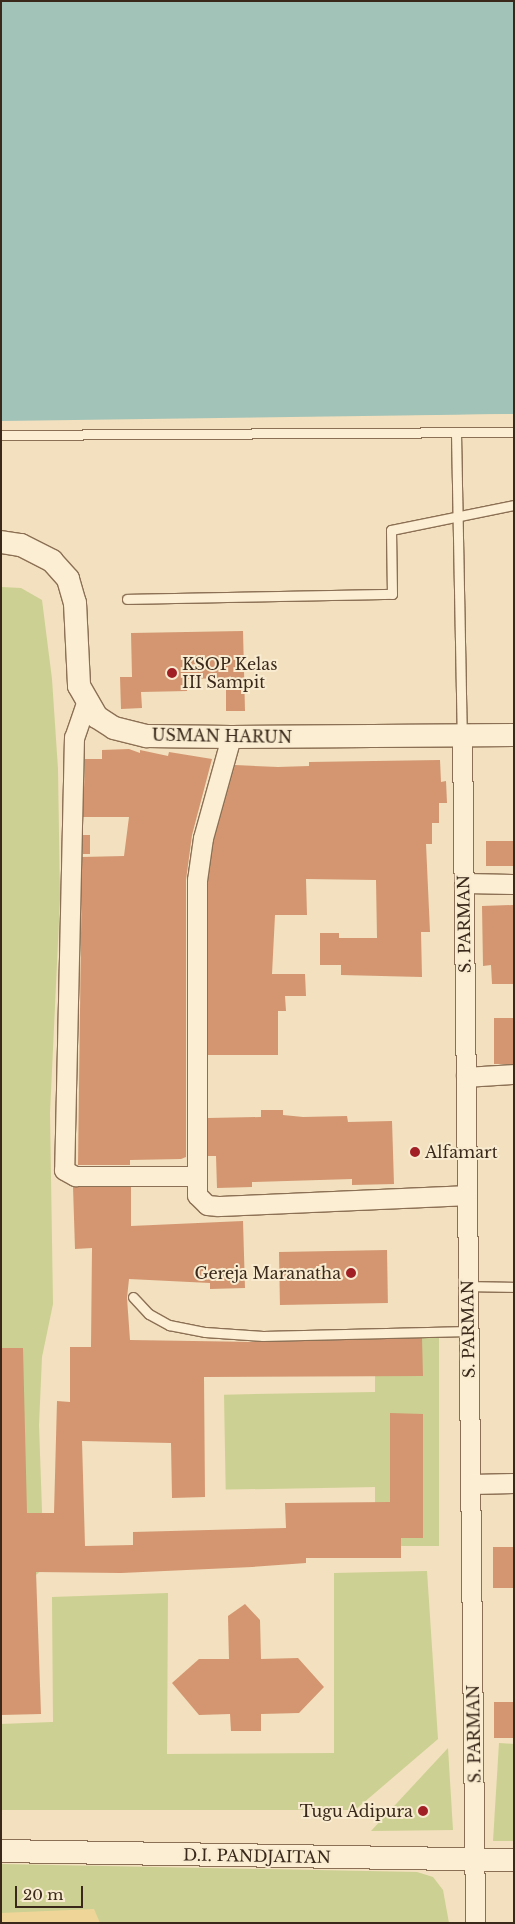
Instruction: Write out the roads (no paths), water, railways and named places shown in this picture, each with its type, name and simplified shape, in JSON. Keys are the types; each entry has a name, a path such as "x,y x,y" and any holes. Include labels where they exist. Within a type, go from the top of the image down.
{"street":[{"name":"USMAN HARUN","path":"1,542 21,546 52,561 68,579 75,603 79,686 86,703 97,717 122,730 147,736 231,738 514,735"},
{"path":"86,703 74,737 64,1170 75,1176 196,1176"},
{"name":"S. PARMAN","path":"462,735 466,1195 476,1860 475,1923"},
{"path":"231,738 203,838 198,880 197,1195 207,1205 466,1195"},
{"path":"464,883 514,884"},
{"path":"466,1077 514,1074"},
{"path":"471,1484 514,1483"},
{"name":"D.I. PANDJAITAN","path":"1,1852 514,1860"}],"lane":[{"path":"456,432 462,735"},
{"path":"1,435 514,432"},
{"path":"127,599 392,594 391,530 514,505"},
{"path":"468,1286 514,1287"},
{"path":"133,1297 149,1314 169,1325 205,1332 263,1336 468,1331"}],"water":[{"path":"1,1 514,1 514,418 512,414 1,421"}],"place":[{"name":"KSOP Kelas III Sampit","path":"172,673"},
{"name":"Alfamart","path":"415,1152"},
{"name":"Gereja Maranatha","path":"351,1273"},
{"name":"Tugu Adipura","path":"423,1811"}]}
